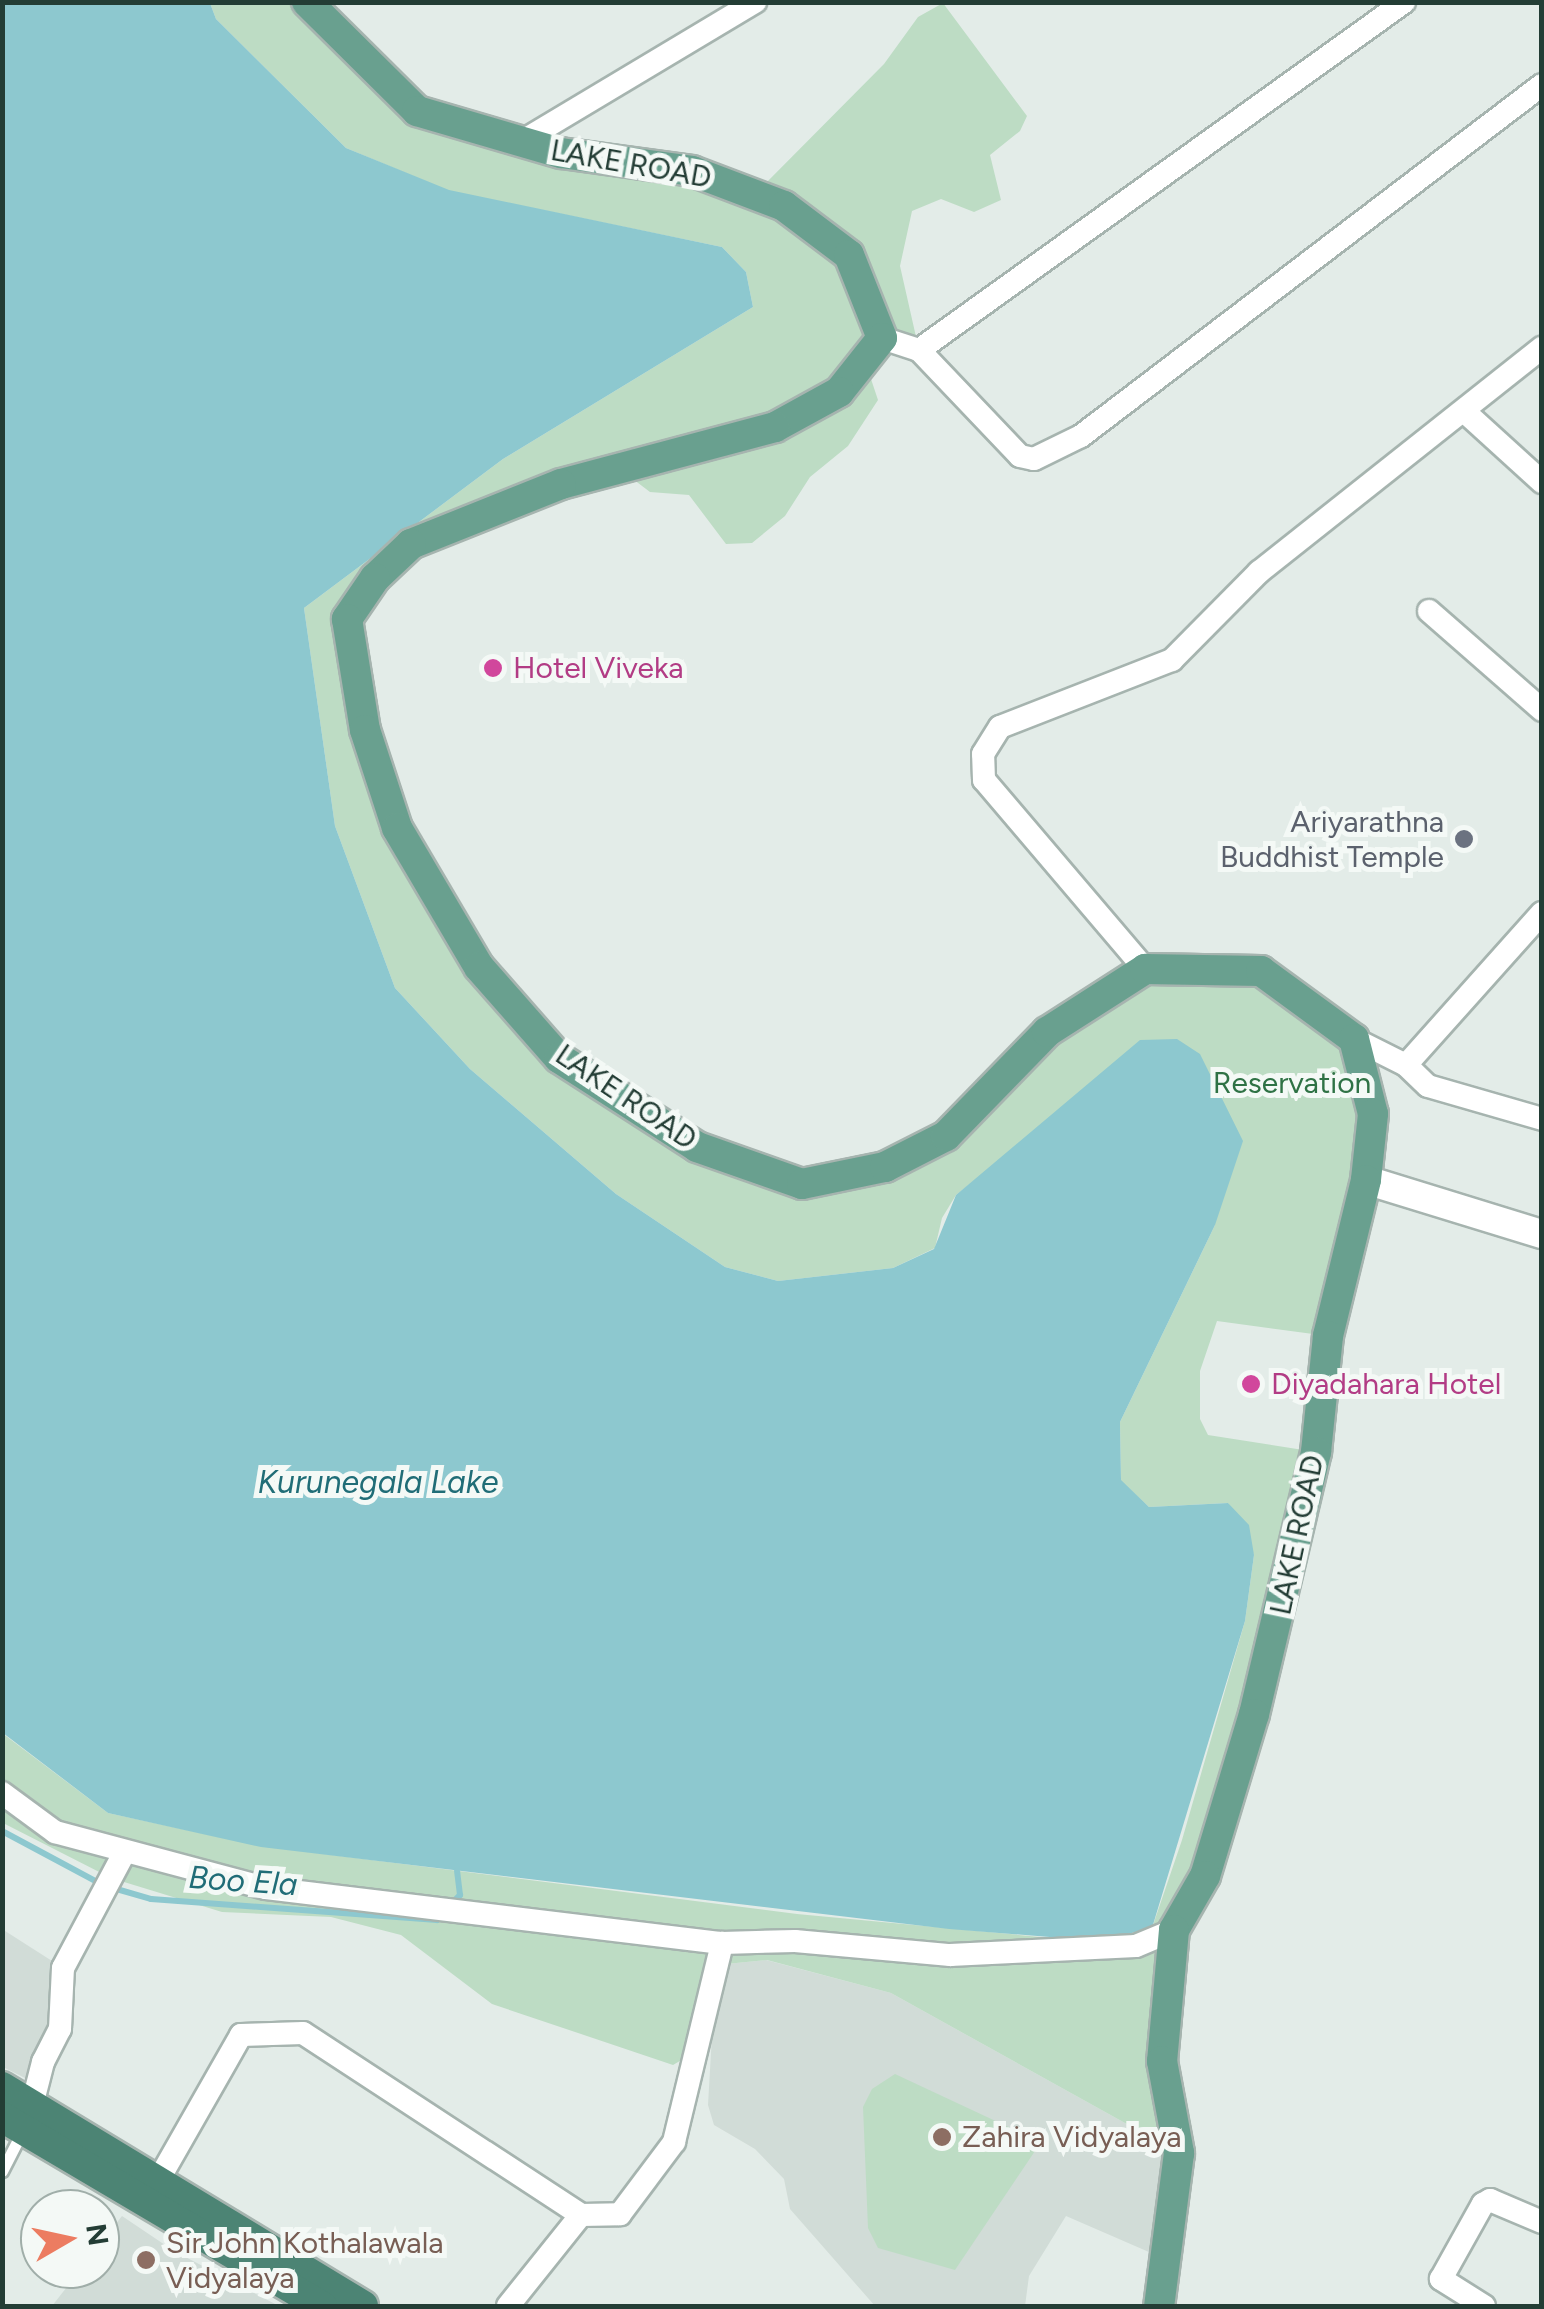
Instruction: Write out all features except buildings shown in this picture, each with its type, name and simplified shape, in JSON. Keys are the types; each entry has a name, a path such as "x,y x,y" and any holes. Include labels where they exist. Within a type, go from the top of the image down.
{"highway":[{"path":"2,2086 20,2117 363,2306"},
{"path":"152,2192 322,2306"}],"main road":[{"name":"LAKE ROAD","path":"307,2 417,111 520,142 692,171 784,206 849,255 882,338 839,392 775,427 560,484 411,544 375,578 347,620 366,730 396,828 479,967 559,1058 697,1148 802,1184 886,1167 946,1136 1047,1032 1145,969"},
{"path":"1145,969 1261,971 1354,1039"},
{"name":"LAKE ROAD","path":"1159,2306 1179,2154 1162,2062 1174,1930 1205,1876 1278,1628 1316,1452 1328,1336 1366,1180 1373,1114 1354,1039"}],"street":[{"path":"520,142 754,2"},
{"path":"919,350 1404,2"},
{"path":"882,338 919,350 1020,456 1034,459 1080,436 1542,85"},
{"path":"1145,969 984,780 983,754 1000,727 1172,660 1259,572 1542,348"},
{"path":"1465,412 1542,482"},
{"path":"1429,611 1542,710"},
{"path":"1406,1065 1542,912"},
{"path":"1354,1039 1406,1065 1428,1086 1542,1119"},
{"path":"1366,1180 1542,1234"},
{"path":"2,1792 55,1832 123,1855 266,1888 722,1942 795,1942 950,1956 1136,1946 1174,1930"},
{"path":"20,2117 60,2028 63,1968 123,1855"},
{"path":"152,2192 241,2035 303,2033 580,2215 620,2214 674,2142 722,1942"},
{"path":"1484,2306 1441,2280 1483,2204 1490,2200 1542,2222"},
{"path":"508,2306 580,2215"}],"lane":[{"path":"2,2170 20,2117"}],"shaded area":[{"path":"2,1929 63,1968 60,2029 31,2081 3,2067"},
{"name":"Zahira Vidyalaya","path":"766,1960 891,1993 1179,2153 1165,2259 1066,2216 1029,2276 1025,2306 875,2306 790,2209 784,2179 755,2149 714,2125 708,2105 716,1965"},
{"name":"Sir John Kothalawala Vidyalaya","path":"122,2216 174,2251 279,2306 52,2306 65,2289 120,2289"}],"green space":[{"name":"Reservation","path":"210,3 307,3 417,111 760,189 884,64 918,17 943,3 1027,116 1020,131 990,155 1001,200 974,212 941,199 912,211 900,266 919,350 881,339 866,364 878,400 848,446 810,477 785,516 752,543 726,544 689,495 650,492 617,467 411,544 347,620 397,827 559,1058 697,1147 802,1184 885,1167 1145,969 1261,971 1354,1039 1373,1114 1328,1336 1217,1321 1200,1371 1200,1419 1208,1435 1316,1452 1278,1628 1174,1930 1179,2153 891,1993 767,1960 716,1965 702,1971 695,2052 673,2065 492,2004 401,1935 331,1917 222,1912 111,1878 3,1823 2,1733 108,1813 261,1846 797,1914 1136,1946 1152,1928 1182,1840 1245,1621 1254,1555 1228,1503 1149,1507 1121,1481 1120,1422 1215,1225 1020,1144 956,1195 942,1218 935,1248 893,1268 778,1281 725,1267 616,1194 470,1069 395,988 335,826 304,608 503,459 753,307 746,272 722,247 449,191 346,148 216,19"},
{"path":"895,2074 1030,2137 1035,2151 955,2270 878,2248 868,2228 863,2107 872,2089"}],"water":[{"name":"Kurunegala Lake","path":"2,3 210,3 216,19 346,148 449,190 722,247 746,272 753,307 503,459 304,608 335,826 395,988 470,1069 616,1194 725,1267 778,1281 893,1268 934,1249 956,1195 1140,1040 1177,1039 1200,1054 1243,1141 1215,1225 1120,1422 1121,1480 1149,1507 1228,1503 1249,1525 1254,1555 1245,1621 1152,1928 1099,1941 949,1929 261,1847 108,1813 3,1733"}],"waterway":[{"name":"Boo Ela","path":"2,1831 101,1884"},
{"name":"Boo Ela","path":"453,1902 460,1895 457,1871"},
{"name":"Boo Ela","path":"113,1888 151,1899 437,1920 441,1915"}],"place":[{"name":"Hotel Viveka","path":"493,668"},
{"name":"Ariyarathna Buddhist Temple","path":"1464,839"},
{"name":"Diyadahara Hotel","path":"1251,1384"},
{"name":"Zahira Vidyalaya","path":"942,2137"},
{"name":"Sir John Kothalawala Vidyalaya","path":"146,2260"}]}
